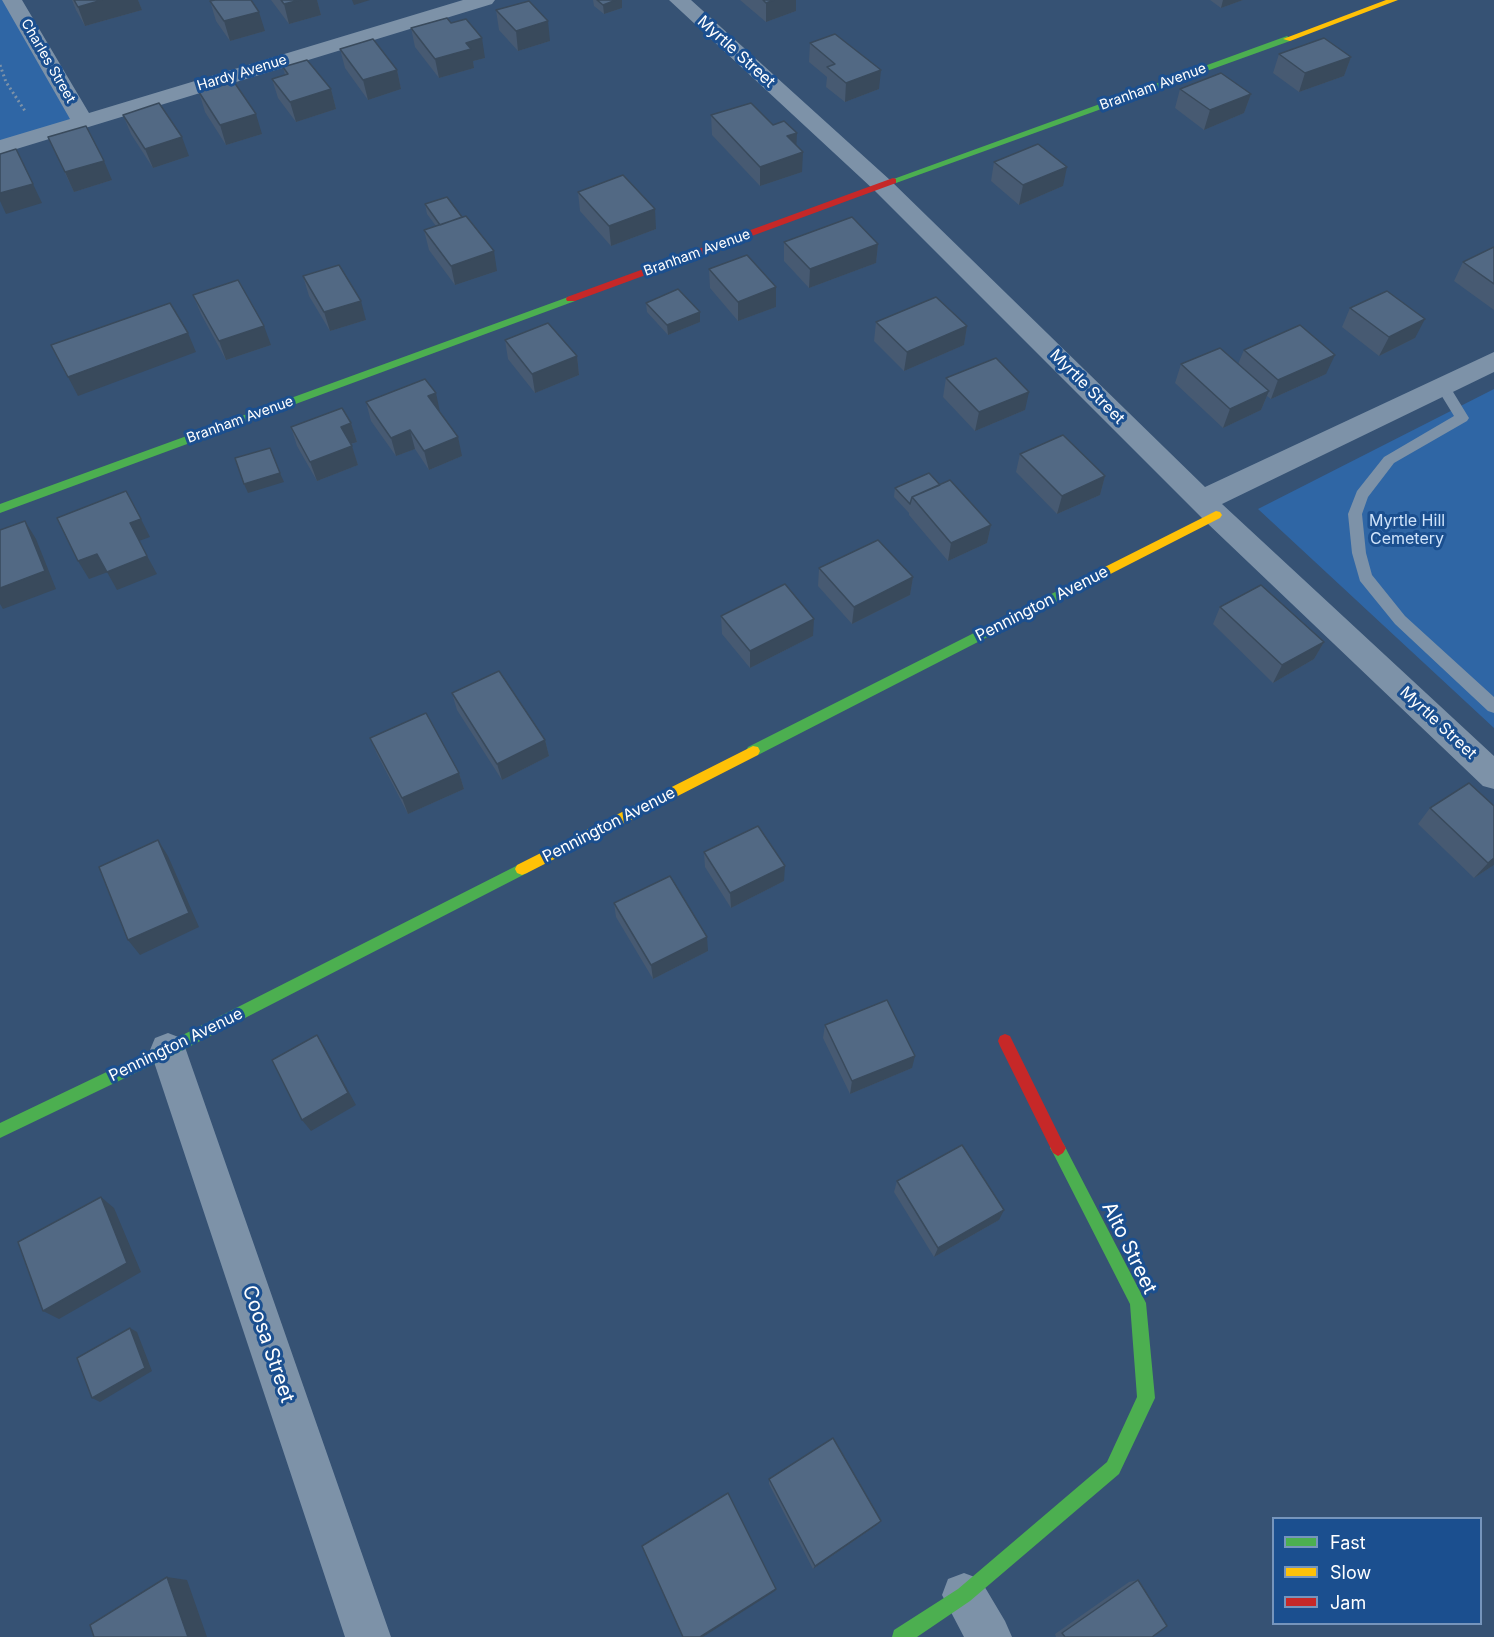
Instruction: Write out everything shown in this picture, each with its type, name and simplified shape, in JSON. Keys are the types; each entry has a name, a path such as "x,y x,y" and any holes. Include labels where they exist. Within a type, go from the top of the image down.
{"street":[{"name":"Charles Street","path":"12,0 83,122"},
{"name":"Hardy Avenue","path":"0,147 485,0"},
{"name":"Myrtle Street","path":"679,0 882,185 1209,508 1494,776"},
{"name":"Branham Avenue","path":"2,503 1394,0"},
{"name":"Pennington Avenue","path":"0,1131 168,1050 1442,385 1494,361"},
{"name":"Alto Street","path":"901,1637 964,1595 1113,1468 1146,1398 1138,1303 1081,1196 1005,1041"},
{"name":"Coosa Street","path":"168,1050 368,1637"},
{"path":"964,1595 990,1637"}],"lane":[{"path":"1442,385 1462,418 1389,460 1362,495 1355,514 1359,553 1365,578 1400,620 1494,707"}],"path":[{"path":"0,65 6,82 39,135"}],"green space":[{"path":"0,0 12,0 83,122 0,147"},
{"name":"Myrtle Hill Cemetery","path":"1494,389 1494,728 1258,509"}],"building":[{"path":"74,0 102,0 78,7"},
{"path":"251,0 259,12 224,21 210,1"},
{"path":"281,0 300,0 284,4"},
{"path":"597,0 616,0 603,5"},
{"path":"529,1 548,21 516,31 496,10"},
{"path":"447,18 451,23 466,19 482,38 466,43 471,49 435,59 411,28"},
{"path":"835,34 881,70 846,83 827,67 835,64 810,43"},
{"path":"1324,38 1351,57 1305,73 1279,54"},
{"path":"373,39 397,70 363,80 340,49"},
{"path":"307,60 331,89 290,102 272,79 288,74 283,67"},
{"path":"1221,73 1251,94 1210,110 1180,89"},
{"path":"234,82 256,114 220,125 199,92"},
{"path":"159,103 182,137 145,149 123,115"},
{"path":"751,103 773,125 784,121 797,133 787,136 803,152 760,167 711,115"},
{"path":"86,126 104,161 65,172 48,137"},
{"path":"1038,144 1067,167 1023,185 994,162"},
{"path":"16,149 33,184 0,193 0,154"},
{"path":"623,175 655,209 609,226 578,192"},
{"path":"447,197 462,217 440,225 425,204"},
{"path":"466,216 494,251 451,266 424,230"},
{"path":"852,217 878,244 810,269 784,242"},
{"path":"1494,247 1494,284 1463,262"},
{"path":"747,255 776,287 738,302 709,269"},
{"path":"339,265 361,301 324,312 303,276"},
{"path":"238,280 264,326 219,341 193,295"},
{"path":"678,289 700,312 667,325 646,303"},
{"path":"1387,291 1425,319 1389,337 1350,308"},
{"path":"936,297 967,326 907,352 876,322"},
{"path":"170,303 188,333 68,377 51,345"},
{"path":"548,323 577,356 532,374 505,340"},
{"path":"1300,325 1335,355 1278,380 1244,350"},
{"path":"1220,348 1269,391 1230,409 1181,364"},
{"path":"996,358 1029,392 979,412 946,378"},
{"path":"425,379 436,393 428,396 458,437 424,451 410,430 391,438 366,402"},
{"path":"342,408 351,423 341,427 352,446 310,462 291,427"},
{"path":"1063,435 1105,476 1062,496 1020,454"},
{"path":"270,448 280,473 244,484 235,458"},
{"path":"929,473 940,485 912,497 910,504 895,488"},
{"path":"950,480 991,525 951,543 912,497"},
{"path":"126,491 141,519 130,523 147,556 107,572 97,554 78,561 57,518"},
{"path":"25,521 45,571 0,588 0,530"},
{"path":"878,540 913,577 854,607 819,568"},
{"path":"785,584 814,619 750,651 721,616"},
{"path":"1261,585 1324,642 1282,665 1220,607"},
{"path":"499,671 545,740 497,764 452,693"},
{"path":"426,713 459,773 402,798 370,738"},
{"path":"1469,783 1494,806 1494,858 1488,863 1430,808"},
{"path":"758,826 785,866 730,893 704,852"},
{"path":"158,840 189,913 128,940 99,867"},
{"path":"670,876 707,937 651,965 614,903"},
{"path":"887,1000 915,1056 852,1081 825,1025"},
{"path":"317,1035 348,1093 302,1120 272,1060"},
{"path":"962,1145 1004,1210 938,1248 897,1181"},
{"path":"101,1197 127,1263 43,1311 18,1242"},
{"path":"130,1328 145,1368 92,1398 77,1358"},
{"path":"833,1438 881,1521 815,1566 769,1479"},
{"path":"728,1493 776,1589 700,1637 683,1637 642,1546"},
{"path":"167,1577 188,1637 94,1637 90,1625"},
{"path":"1138,1580 1167,1626 1152,1637 1065,1637 1062,1633"}],"traffic: fast":[{"path":"893,181 1287,39"},
{"path":"0,509 571,299"},
{"path":"753,751 1079,585"},
{"path":"0,1131 168,1050 522,869"},
{"path":"901,1637 964,1595 1113,1468 1146,1398 1138,1303 1058,1148"}],"traffic: slow":[{"path":"1287,39 1394,0"},
{"path":"1079,585 1216,515"},
{"path":"522,869 753,751"}],"traffic: jam":[{"path":"571,299 893,181"},
{"path":"1005,1041 1058,1148"}]}
